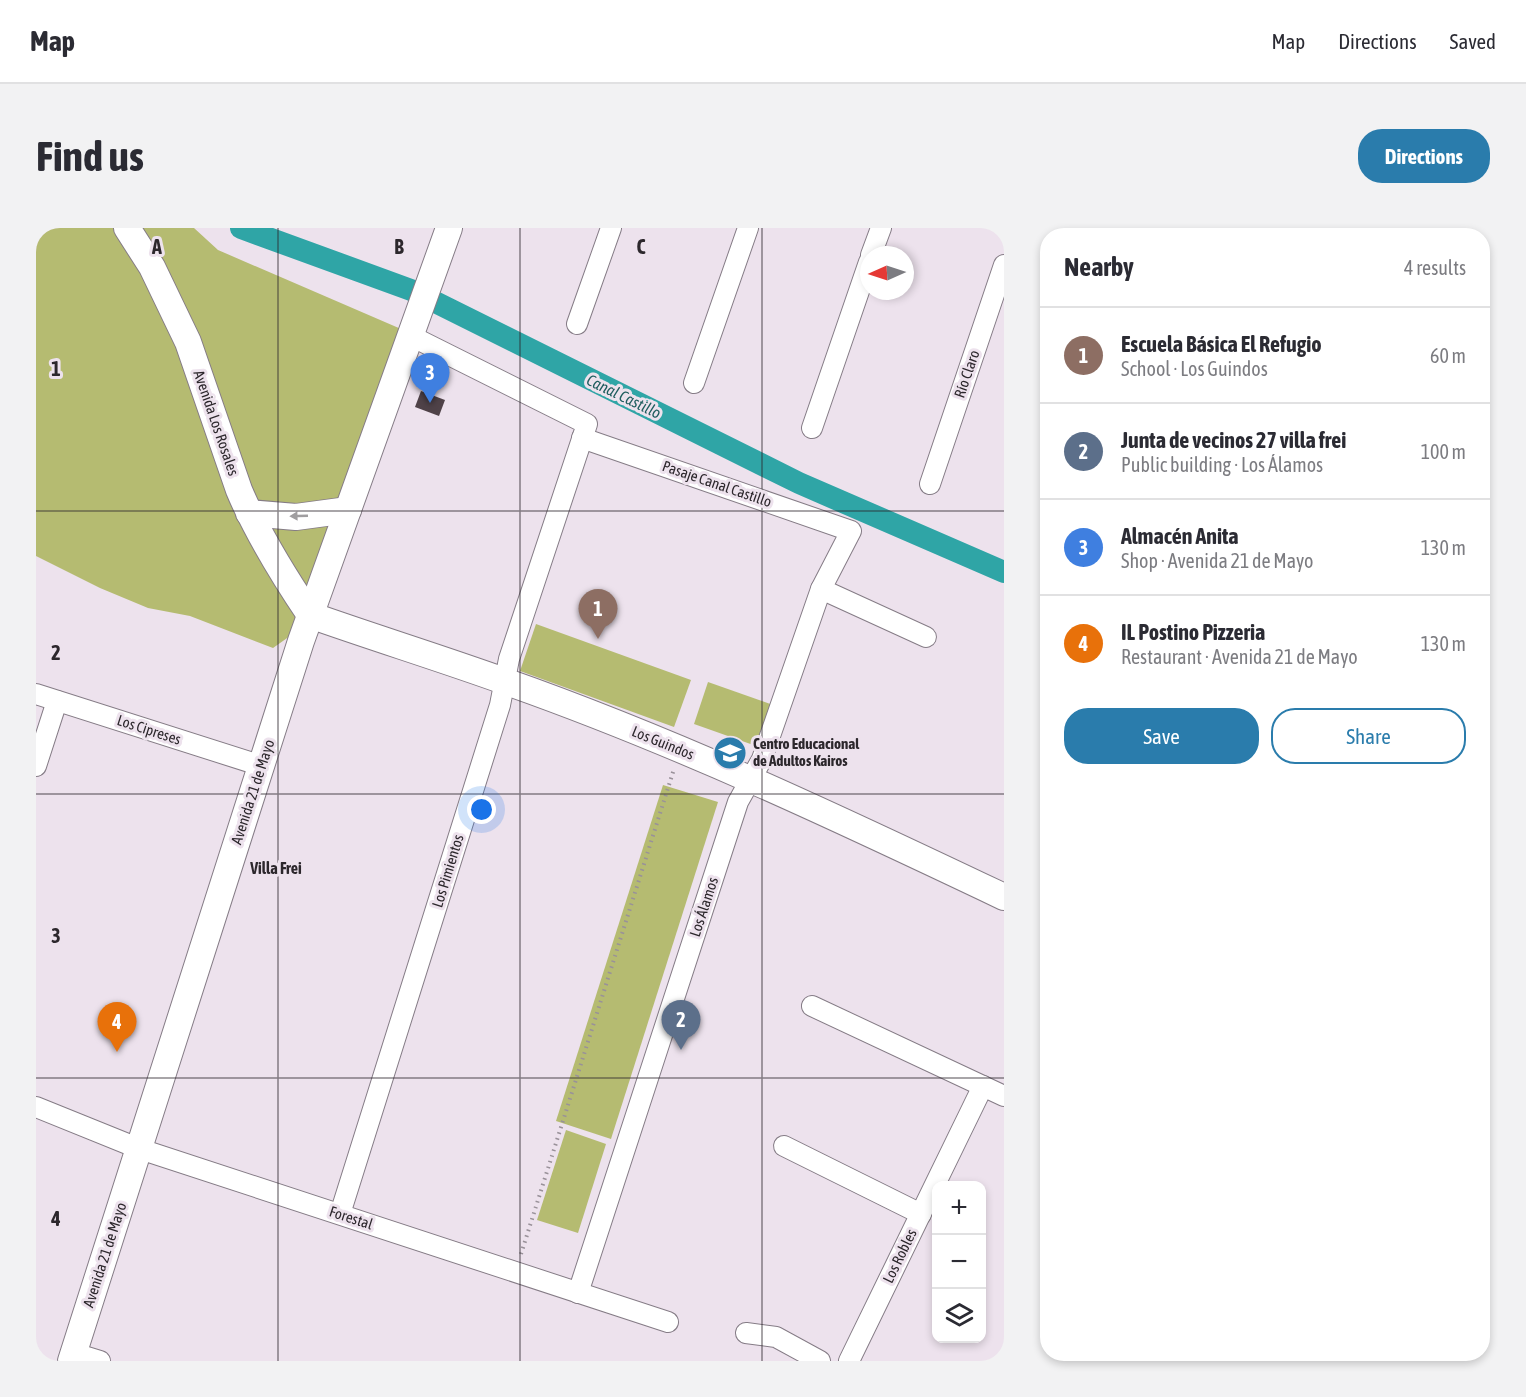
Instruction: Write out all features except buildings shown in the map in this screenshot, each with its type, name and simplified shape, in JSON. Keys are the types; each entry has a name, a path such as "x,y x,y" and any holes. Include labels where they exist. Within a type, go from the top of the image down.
{"street":[{"name":"Avenida Los Rosales","path":"127,228 152,267 188,342 249,513 272,557 310,615"},
{"name":"Avenida 21 de Mayo","path":"72,1357 310,615 449,228"},
{"path":"577,324 611,228"},
{"path":"694,383 748,228"},
{"path":"874,246 881,228"},
{"name":"Río Claro","path":"930,484 1004,265"},
{"path":"812,428 860,288"},
{"name":"Pasaje Canal Castillo","path":"415,325 584,431 851,531"},
{"name":"Los Pimientos","path":"340,1214 496,716 509,660 584,431"},
{"path":"249,513 296,517 348,510"},
{"name":"Los Álamos","path":"578,1293 735,813 762,759 821,589 851,531"},
{"path":"821,589 926,637"},
{"name":"Los Guindos","path":"310,615 505,681 681,750 751,779 1004,897"},
{"name":"Los Cipreses","path":"36,694 262,766"},
{"path":"36,766 57,701"},
{"path":"812,1006 1004,1096"},
{"name":"Los Robles","path":"849,1361 983,1086"},
{"name":"Forestal","path":"36,1107 140,1149 668,1322"},
{"path":"784,1146 921,1214"},
{"path":"746,1334 776,1337 820,1361"},
{"path":"72,1357 100,1361"}],"path":[{"path":"516,1272 681,750"}],"green space":[{"path":"36,228 194,228 218,250 408,332 290,636 273,648 190,616 148,608 100,588 36,556"},
{"path":"536,624 691,680 674,727 520,671"},
{"path":"708,682 773,705 759,747 694,724"},
{"path":"663,785 718,802 611,1139 556,1121"},
{"path":"566,1130 606,1144 578,1233 537,1220"}],"waterway":[{"name":"Canal Castillo","path":"241,228 411,290 799,483 1004,572"}],"place":[{"name":"Almacén Anita","path":"430,403"},
{"name":"Escuela Básica El Refugio","path":"598,639"},
{"name":"Centro Educacional de Adultos Kairos","path":"730,753"},
{"name":"Junta de vecinos 27 villa frei","path":"681,1050"},
{"name":"IL Postino Pizzeria","path":"117,1052"}],"district":[{"name":"Villa Frei","path":"276,868"}]}
